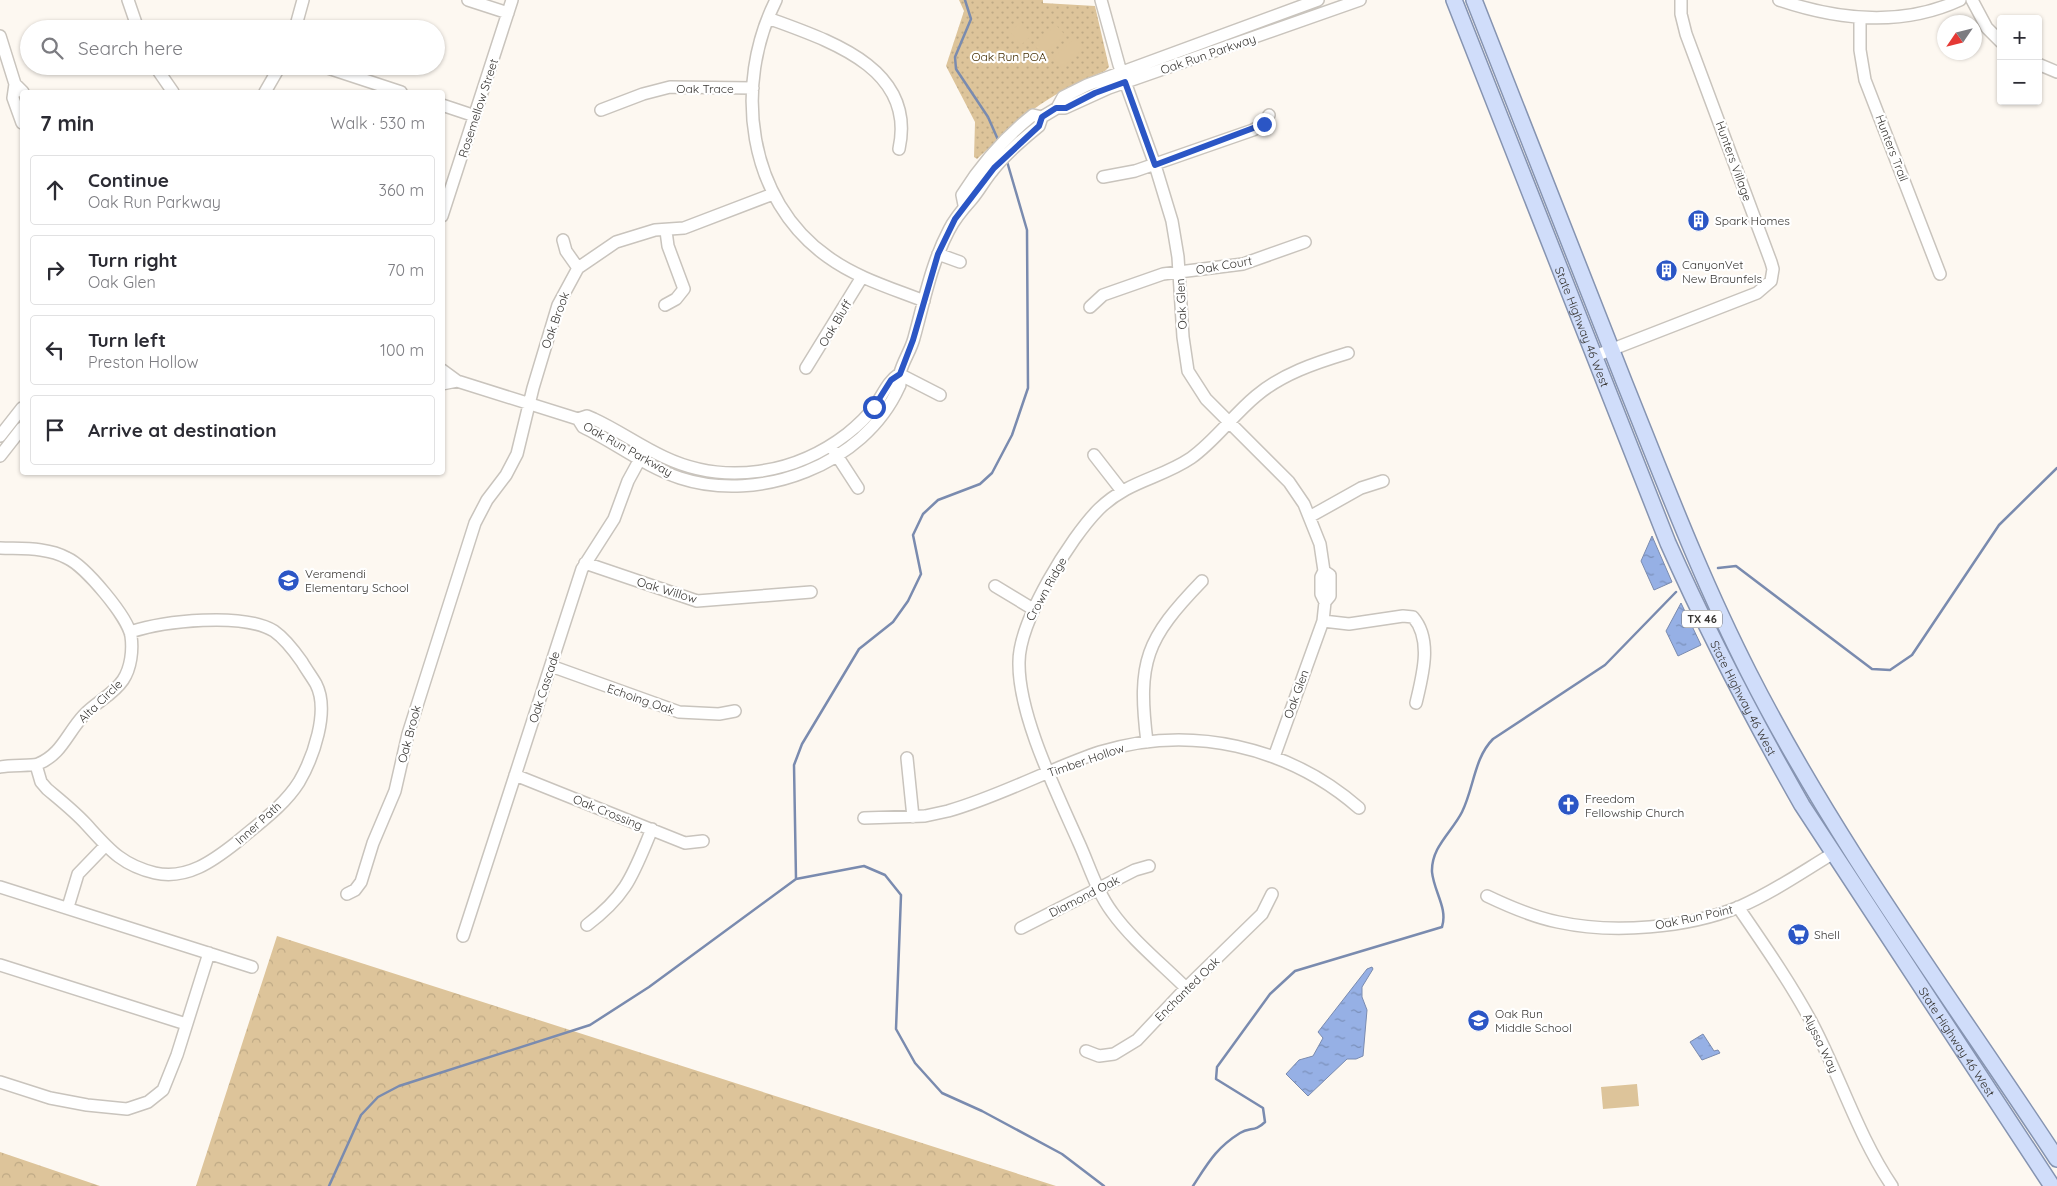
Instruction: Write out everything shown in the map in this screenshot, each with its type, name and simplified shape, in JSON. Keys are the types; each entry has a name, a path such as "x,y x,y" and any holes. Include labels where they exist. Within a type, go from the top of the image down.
{"main road":[{"name":"State Highway 46 West","path":"1454,0 1668,544 1708,631 1766,742 1832,854 2052,1186"},
{"name":"State Highway 46 West","path":"1474,0 1663,480 1724,623 1783,737 1817,796 1881,897 2057,1159"},
{"path":"1832,854 1839,854 1845,858 1858,877 1881,897"}],"street":[{"path":"128,0 135,20"},
{"path":"297,20 303,0"},
{"path":"468,0 508,13"},
{"name":"Rosemellow Street","path":"445,207 512,0"},
{"path":"776,0 768,18 757,54 753,88 755,145 761,169 773,194 808,241 827,257 862,277 924,301"},
{"name":"Oak Glen","path":"1101,0 1123,77 1155,165 1172,221 1180,271 1183,337 1188,370 1206,399 1289,482 1310,516 1320,544 1324,571 1330,575 1330,596 1325,602 1323,620 1274,757"},
{"name":"Oak Run Parkway","path":"1123,77 1318,0"},
{"name":"Oak Run Parkway","path":"976,182 1039,126 1042,117 1056,108 1063,97 1087,85 1123,77 1360,0"},
{"name":"Hunters Village","path":"1595,356 1756,294 1768,286 1773,275 1771,262 1686,34 1681,14 1681,0"},
{"path":"1779,0 1810,9 1860,18 1890,17 1926,12 1960,0"},
{"path":"1972,0 1987,28 1997,38"},
{"path":"768,18 834,42 865,62 886,85 895,100 902,128 899,150"},
{"name":"Hunters Trail","path":"1860,18 1860,50 1865,80 1940,274"},
{"path":"0,36 19,88 13,98 20,117"},
{"path":"2042,66 2057,72"},
{"path":"161,75 172,90"},
{"path":"267,90 275,75"},
{"path":"349,75 395,90"},
{"name":"Oak Trace","path":"601,110 643,94 670,87 753,88"},
{"path":"445,107 475,116"},
{"name":"Oak Run Parkway","path":"578,419 583,427 640,459 680,478 709,484 740,486 788,478 837,456 859,439 883,413 901,385 900,374 913,340 938,254 964,205 970,201 986,159 1033,115 1042,117"},
{"path":"1103,177 1126,174 1155,165 1253,130 1264,124 1269,115"},
{"name":"Oak Brook","path":"347,894 355,890 360,882 373,843 395,791 408,734 457,566 481,510 506,475 514,460 558,305 578,268 616,242 656,230 684,228 773,194"},
{"path":"665,305 676,299 684,289 668,246 666,230"},
{"path":"563,240 566,251 578,268"},
{"name":"Oak Court","path":"1090,307 1097,299 1109,293 1163,274 1243,264 1305,242"},
{"path":"938,254 960,262"},
{"name":"Oak Bluff","path":"806,368 862,277"},
{"name":"Crown Ridge","path":"1186,988 1117,919 1099,888 1048,773 1021,688 1020,651 1023,633 1033,609 1086,523 1106,502 1122,491 1186,461 1272,384 1292,373 1348,354"},
{"name":"Oak Run Parkway","path":"445,372 457,381 529,404 578,419 587,416 646,448 692,468 735,473 764,471 788,466 808,458 831,445 858,424 874,407 891,380 900,374"},
{"path":"900,374 940,395"},
{"name":"Oak Run Parkway","path":"445,383 457,381"},
{"path":"0,436 20,411"},
{"path":"0,456 20,431"},
{"path":"831,445 858,488"},
{"name":"Oak Cascade","path":"463,936 585,563 614,519 628,482 646,448"},
{"path":"1094,455 1122,491"},
{"path":"1310,516 1361,488 1383,481"},
{"path":"0,548 50,551 68,558 84,568 106,595 130,632"},
{"name":"Oak Willow","path":"585,563 698,601 811,592"},
{"path":"1147,742 1143,688 1147,659 1164,624 1202,581"},
{"path":"995,586 1033,609"},
{"path":"1323,620 1349,624 1403,616 1413,618 1420,630 1424,652 1423,672 1416,703"},
{"name":"Inner Path","path":"36,765 41,782 86,824 105,846 125,862 156,873 198,870 270,814 298,783 313,753 322,711 317,686 297,656 275,632 263,627 231,620 146,626 130,632"},
{"name":"Alta Circle","path":"36,765 62,748 85,714 108,697 124,679 131,660 130,632"},
{"name":"Echoing Oak","path":"551,666 679,712 719,714 735,711"},
{"name":"Timber Hollow","path":"864,818 913,817 961,808 1100,753 1147,742 1179,740 1214,742 1274,757 1327,783 1359,808"},
{"path":"907,758 913,817"},
{"path":"0,767 15,764 36,765"},
{"name":"Oak Crossing","path":"515,775 685,843 703,841"},
{"path":"587,925 607,911 621,896 652,829"},
{"path":"68,907 78,874 105,846"},
{"name":"Oak Run Point","path":"1487,896 1512,908 1558,922 1606,928 1667,925 1738,907 1766,894 1832,854"},
{"name":"Diamond Oak","path":"1021,928 1099,888 1149,866"},
{"path":"0,887 68,907 252,967"},
{"name":"Enchanted Oak","path":"1086,1051 1106,1056 1122,1050 1137,1040 1186,988 1262,914 1272,894"},
{"name":"Alyssa Way","path":"1738,907 1791,987 1812,1023 1874,1154 1892,1186"},
{"path":"0,1082 50,1098 127,1109 148,1102 163,1090 177,1056 209,953"},
{"path":"0,965 186,1024"},
{"path":"2043,1170 2044,1186"}],"green space":[{"name":"Oak Run POA","path":"959,0 1043,0 1043,3 1095,6 1109,67 1105,71 1067,89 1036,108 1007,131 977,159 974,157 975,122 946,66 964,11"},
{"path":"1021,22 1032,35 1021,45 1010,32"},
{"path":"1056,25 1065,35 1043,55 1034,45"},
{"path":"1075,38 1084,48 1062,68 1053,58"},
{"path":"277,936 1056,1186 196,1186"},
{"path":"1637,1084 1639,1106 1603,1109 1601,1087"},
{"path":"0,1152 100,1186 0,1186"}],"water":[{"path":"1652,536 1672,582 1654,590 1641,561"},
{"path":"1681,603 1701,645 1678,656 1666,631"},
{"path":"1372,967 1373,969 1362,987 1362,997 1367,1010 1363,1056 1356,1059 1347,1059 1308,1096 1286,1074 1299,1060 1313,1056 1323,1038 1318,1032 1367,969"},
{"path":"1703,1034 1714,1051 1718,1050 1720,1053 1702,1060 1690,1042"}],"waterway":[{"path":"965,0 971,19 955,57 956,69 988,117 999,142"},
{"path":"796,879 794,765 802,744 859,649 893,622 908,601 921,574 913,535 923,514 938,500 980,484 992,473 1012,435 1028,388 1027,230 1006,158"},
{"path":"1718,568 1736,566 1872,669 1890,670 1912,655 1999,525 2057,468"},
{"path":"1193,1186 1213,1156 1225,1144 1240,1133 1258,1127 1265,1122 1263,1108 1216,1079 1217,1067 1270,994 1295,971 1442,927 1443,913 1433,879 1433,863 1438,847 1462,812 1478,764 1487,747 1493,739 1605,665 1676,592"},
{"path":"329,1186 361,1115 378,1097 399,1086 590,1025 649,987 796,879 864,866 885,875 901,895 896,1029 915,1063 942,1093 982,1111 1062,1154 1104,1186"}],"place":[{"name":"Spark Homes","path":"1699,220"},
{"name":"CanyonVet New Braunfels","path":"1666,271"},
{"name":"Veramendi Elementary School","path":"289,580"},
{"name":"Freedom Fellowship Church","path":"1569,805"},
{"name":"Shell","path":"1798,934"},
{"name":"Oak Run Middle School","path":"1479,1020"}],"route":[{"path":"874,407 891,380 900,374 913,340 938,254 955,219 994,168 1012,149 1039,126 1042,117 1056,108 1062,110 1095,93 1125,82 1155,165 1253,130 1264,124"}]}
